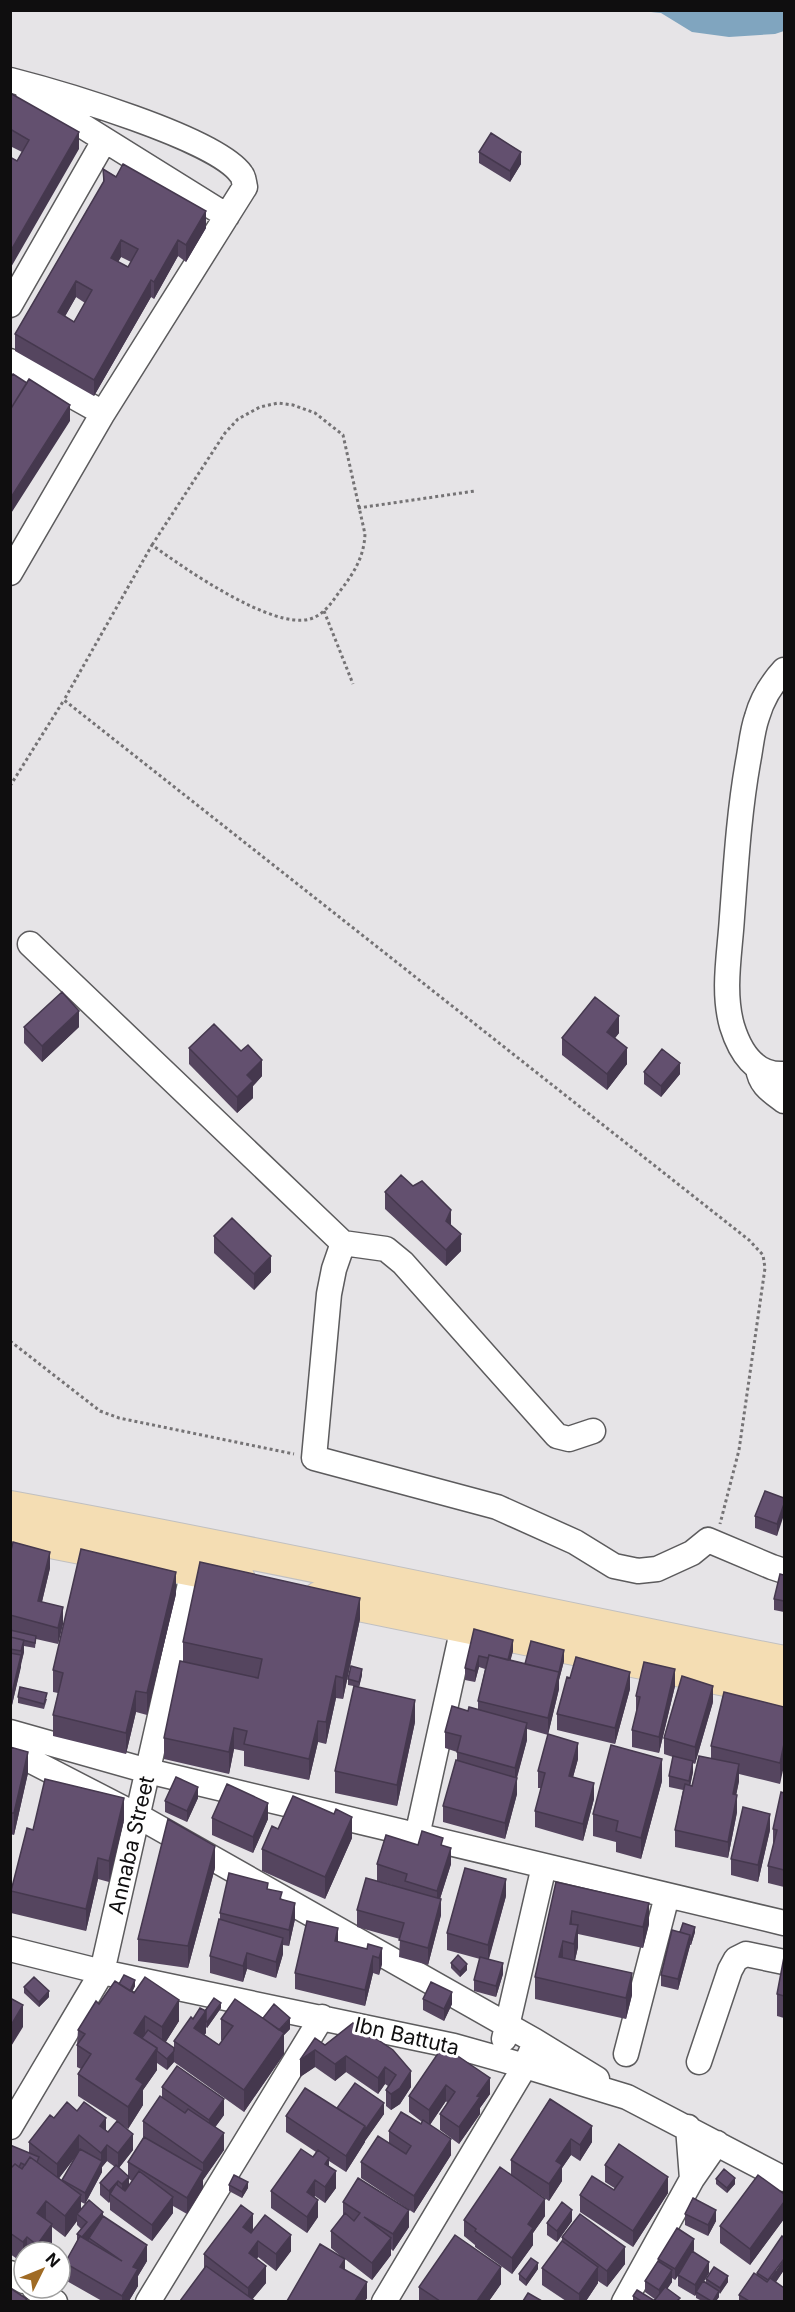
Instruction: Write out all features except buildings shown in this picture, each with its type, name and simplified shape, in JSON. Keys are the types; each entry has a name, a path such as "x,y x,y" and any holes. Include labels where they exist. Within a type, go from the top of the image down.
{"main road":[{"path":"10,1507 196,1555 263,1585"},
{"path":"10,1534 196,1555 499,1606 784,1662"},
{"path":"298,1593 784,1692"}],"street":[{"path":"10,80 227,216"},
{"path":"10,80 112,111 189,141 229,162 242,175 245,187 103,413 10,573"},
{"path":"10,305 104,141"},
{"path":"10,361 103,413"},
{"path":"784,670 769,689 752,733 739,814 727,984 729,1012 736,1038 746,1057 758,1068 772,1074 784,1074"},
{"path":"30,944 343,1243 386,1249 403,1263 557,1436 569,1439 593,1431"},
{"path":"758,1068 759,1076 768,1089 784,1101"},
{"path":"343,1243 329,1294 314,1458 497,1507 575,1542 614,1566 638,1570 657,1569 692,1553 708,1540 784,1571"},
{"name":"Annaba Street","path":"10,2127 102,1972 196,1555"},
{"path":"417,1836 463,1627"},
{"path":"10,1732 148,1770 784,1923"},
{"path":"10,1750 138,1816 535,2041 627,2097"},
{"path":"499,2058 543,1866"},
{"path":"626,2054 667,1896"},
{"name":"Ibn Battuta","path":"10,1949 102,1972 322,2017 499,2058 627,2097 784,2179"},
{"path":"699,2062 730,1970 736,1959 746,1954 784,1962"},
{"path":"148,2301 322,2017"},
{"path":"384,2301 525,2066 535,2041"},
{"path":"688,2127 692,2179"},
{"path":"624,2301 692,2179 717,2143"}],"path":[{"path":"10,786 64,700 152,545 225,433 238,419 260,407 278,403 293,405 315,413 343,435 365,534 364,550 351,577 324,611 312,618 294,622 274,616 226,593 181,567 152,545"},
{"path":"358,508 475,491"},
{"path":"324,611 352,684"},
{"path":"64,700 749,1240 763,1255 765,1268 739,1450 721,1524 708,1540"},
{"path":"10,1341 100,1411 119,1418 314,1458"}],"water":[{"path":"641,11 784,11 784,31 775,34 729,37 692,32 661,13"}]}
